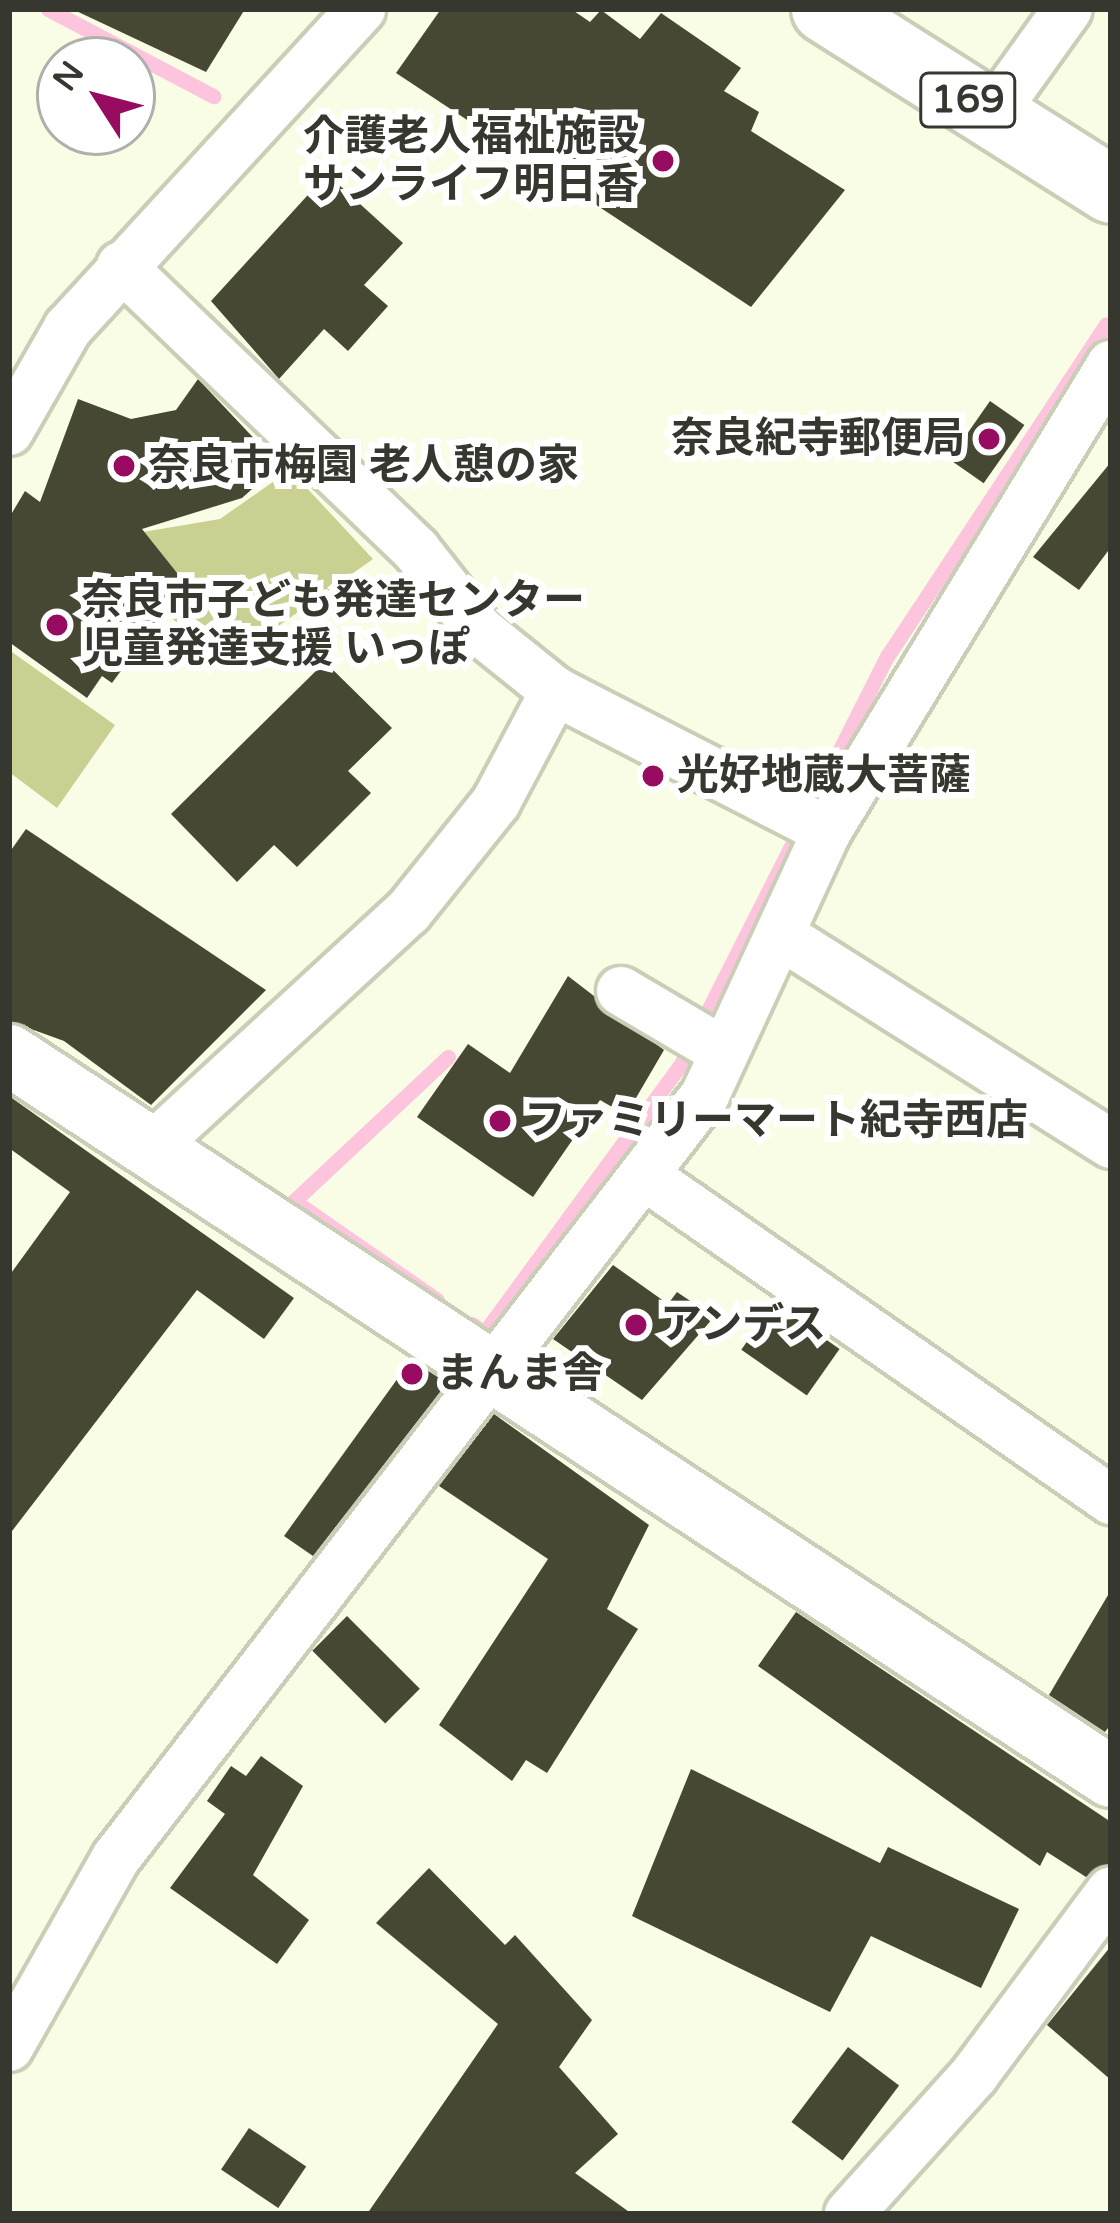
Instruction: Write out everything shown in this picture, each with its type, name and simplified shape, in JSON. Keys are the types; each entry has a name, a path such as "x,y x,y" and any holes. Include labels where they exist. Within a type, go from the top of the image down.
{"highway":[{"name":"169","path":"825,9 1111,190"}],"street":[{"path":"9,431 37,368 121,266 361,9"},
{"path":"992,115 1068,9"},
{"path":"121,266 416,550 479,630 555,691 826,831"},
{"path":"9,2047 116,1858 490,1366 705,1095 719,1049 782,936 826,831 1111,365"},
{"path":"152,1148 408,912 496,802 555,691"},
{"path":"782,936 1111,1144"},
{"path":"621,991 719,1049"},
{"path":"9,1055 1111,1777"},
{"path":"645,1176 1111,1500"},
{"path":"849,2214 974,2075 1111,1891"}],"green space":[{"path":"290,470 373,559 226,663 104,562 137,533 220,519"},
{"path":"9,650 115,725 57,808 9,772"}],"building":[{"path":"72,9 245,9 206,72 156,48 156,36 129,36"},
{"name":"介護老人福祉施設 サンライフ明日香","path":"441,9 571,9 590,22 601,10 640,39 661,13 741,68 724,91 759,112 751,131 845,190 751,307 396,73"},
{"path":"327,174 403,243 364,285 388,306 348,351 324,329 279,379 211,301"},
{"path":"198,379 279,465 242,498 142,529 185,583 112,683 102,676 87,698 9,642 9,518 25,491 40,502 78,399 131,419 176,410"},
{"path":"990,401 1024,425 984,483 949,459"},
{"path":"1111,462 1111,547 1079,590 1033,557"},
{"path":"325,662 392,728 348,771 371,793 297,867 274,845 237,882 171,814"},
{"path":"26,829 266,990 151,1105 64,1041 9,1021 9,853"},
{"path":"568,976 664,1050 626,1115 600,1100 533,1197 417,1117 468,1044 510,1073"},
{"path":"9,1096 294,1298 264,1339 197,1290 9,1535 9,1276 70,1192 9,1148"},
{"path":"613,1265 668,1304 677,1292 714,1317 642,1400 553,1339"},
{"path":"774,1303 840,1349 807,1396 741,1350"},
{"path":"411,1360 447,1383 313,1556 284,1536"},
{"path":"494,1414 649,1525 607,1609 638,1629 547,1773 526,1760 512,1781 439,1725 548,1559 439,1486"},
{"path":"1111,1590 1111,1724 1105,1732 1049,1695"},
{"path":"796,1612 1111,1822 1111,1863 1086,1877 1047,1852 1040,1866 758,1666"},
{"path":"347,1616 420,1689 385,1723 312,1651"},
{"path":"261,1756 303,1786 253,1875 309,1920 277,1964 170,1888 225,1814 207,1801 231,1766 246,1776"},
{"path":"691,1769 880,1863 888,1847 1019,1909 981,1988 871,1936 830,2012 632,1916"},
{"path":"429,1868 505,1945 515,1935 592,2020 559,2067 618,2134 575,2173 632,2214 367,2214 498,2024 376,1923"},
{"path":"1111,1946 1111,2080 1047,2025"},
{"path":"848,2047 899,2086 843,2161 791,2122"},
{"path":"249,2128 306,2167 278,2208 221,2169"}],"waterway":[{"path":"48,9 213,96"},
{"path":"472,1324 484,1333 682,1062 888,655 1106,324"},
{"path":"437,1300 294,1201 448,1057"}],"place":[{"name":"介護老人福祉施設 サンライフ明日香","path":"663,161"},
{"name":"奈良紀寺郵便局","path":"989,439"},
{"name":"奈良市梅園 老人憩の家","path":"124,466"},
{"name":"奈良市子ども発達センター 児童発達支援 いっぽ","path":"57,625"},
{"name":"光好地蔵大菩薩","path":"653,776"},
{"name":"ファミリーマート紀寺西店","path":"500,1121"},
{"name":"アンデス","path":"636,1325"},
{"name":"まんま舎","path":"412,1374"}]}
